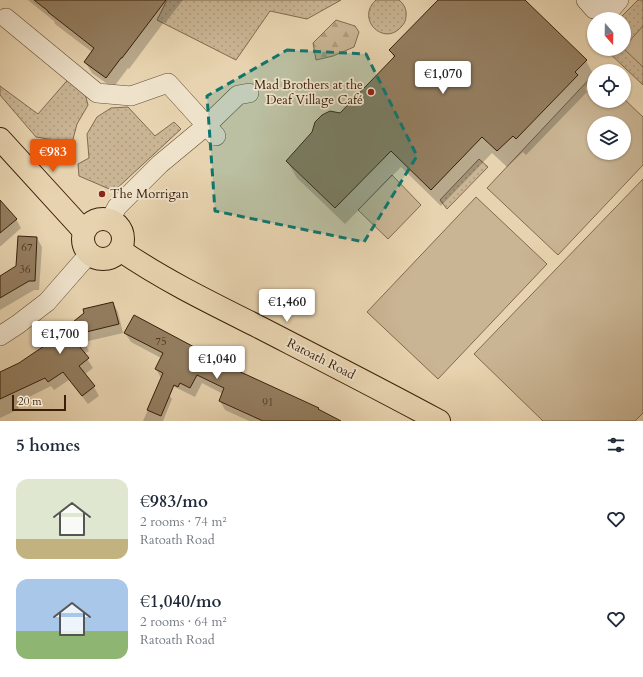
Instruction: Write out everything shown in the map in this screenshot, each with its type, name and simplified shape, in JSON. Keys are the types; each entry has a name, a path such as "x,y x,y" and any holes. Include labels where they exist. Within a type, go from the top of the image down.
{"main road":[{"path":"0,139 84,231"},
{"path":"104,218 117,224 123,236 123,244 115,255 102,260 95,258 84,248 82,242 84,231 90,223 104,218"},
{"name":"Ratoath Road","path":"120,250 145,267 204,299 384,391 439,421"}],"street":[{"path":"586,0 594,9 612,8 619,0"},
{"path":"6,18 97,93 130,96 168,84 212,131"},
{"path":"110,220 117,207 160,164 212,131 238,95 249,93"},
{"path":"0,336 47,302 89,254"}],"highlighted area":[{"path":"287,50 366,54 417,156 364,242 215,211 207,96"}],"green space":[{"path":"167,0 341,0 307,19 270,11 236,60 157,20"},
{"path":"376,0 399,0 406,9 404,24 394,32 387,34 374,28 370,22 369,15 370,7"},
{"path":"638,0 643,0 643,85 631,74 631,64 621,64 612,56 631,56 631,12 626,12"},
{"path":"336,20 355,26 359,32 354,47 333,56 316,60 313,43"},
{"path":"643,26 643,67 631,56 631,39"},
{"path":"71,76 84,90 88,105 77,124 72,143 36,137 0,95 0,86 38,114"},
{"path":"587,81 587,108 631,108 631,106 643,117 643,165 558,255 487,188"},
{"path":"128,107 155,136 174,122 181,129 114,191 79,176 78,164 89,158 87,134 97,117 111,108"},
{"path":"479,159 488,167 447,209 440,200"},
{"path":"392,175 421,205 388,239 358,210"},
{"path":"643,179 643,413 635,421 543,421 474,354"},
{"path":"476,197 547,264 438,379 367,312"}],"building":[{"path":"34,0 166,0 106,78 84,62 94,48"},
{"path":"438,0 525,0 587,60 575,72 578,75 516,139 513,136 497,151 482,137 431,190 391,151 335,208 286,161 312,132 315,122 322,115 330,111 340,113 395,56 389,50"},
{"path":"0,200 17,219 0,233"},
{"path":"18,236 37,237 35,281 29,281 0,298 0,276 16,266"},
{"path":"113,302 119,324 78,334 84,341 79,346 89,358 79,366 95,386 82,396 63,372 48,382 45,378 0,399 0,372 19,363 47,344 84,313 83,309"},
{"path":"134,315 211,356 210,358 319,408 318,409 341,421 263,421 219,401 224,388 197,375 190,388 180,383 178,387 174,385 161,416 147,410 163,373 155,369 163,353 124,333"}],"place":[{"name":"Mad Brothers at the Deaf Village Café","path":"371,92"},
{"name":"The Morrigan","path":"102,194"}]}
